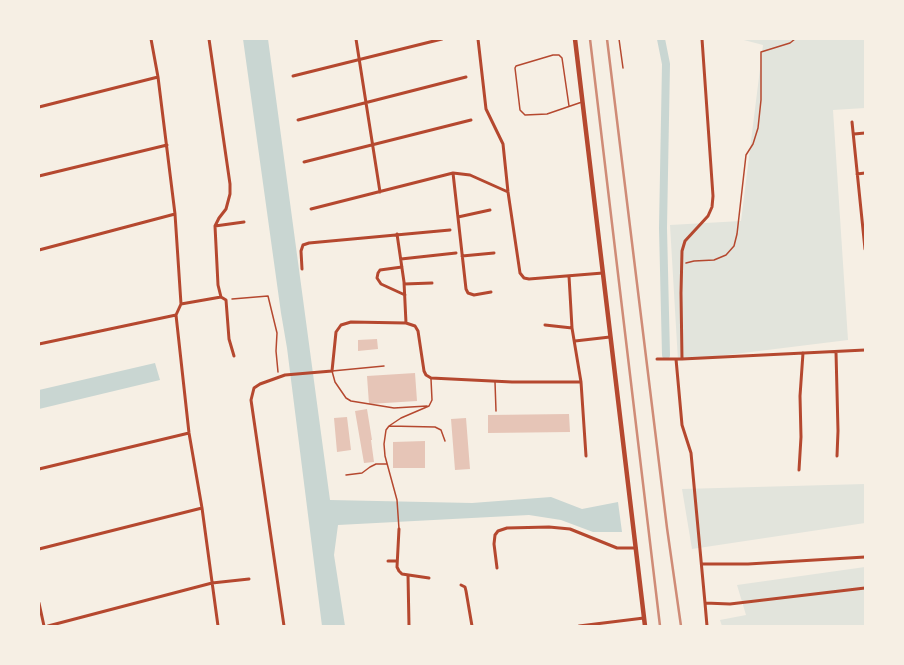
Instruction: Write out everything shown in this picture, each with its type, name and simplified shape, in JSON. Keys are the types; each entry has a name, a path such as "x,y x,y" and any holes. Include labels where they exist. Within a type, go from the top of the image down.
{"main road":[{"path":"574,39 646,626"}],"street":[{"path":"151,39 158,77 175,214 182,304 176,315 189,433 202,508 218,626"},
{"path":"209,39 230,184 230,194 226,209 214,226 218,285 221,297"},
{"path":"356,39 380,192"},
{"path":"292,76 442,39"},
{"path":"478,39 486,109 503,144 508,192 520,273 524,278 529,279 603,273"},
{"path":"682,359 682,250 686,241 708,216 712,206 713,196 702,39"},
{"path":"39,107 158,77"},
{"path":"298,120 466,78"},
{"path":"304,162 471,120"},
{"path":"852,122 865,250"},
{"path":"854,134 865,133"},
{"path":"39,176 167,145"},
{"path":"311,209 453,173 470,175 508,192"},
{"path":"453,173 466,289 468,293 474,295 491,292"},
{"path":"857,174 865,173"},
{"path":"861,210 865,209"},
{"path":"458,217 490,210"},
{"path":"39,250 175,214"},
{"path":"214,226 244,222"},
{"path":"302,269 301,250 303,245 309,243 450,230"},
{"path":"397,234 404,284 406,323"},
{"path":"462,256 494,252"},
{"path":"401,259 456,253"},
{"path":"402,267 380,270 377,278 381,284 405,295"},
{"path":"568,276 572,328 581,382 586,456"},
{"path":"404,284 432,283"},
{"path":"182,304 221,297 226,300 229,339 234,356"},
{"path":"39,344 176,315"},
{"path":"284,626 251,400 254,388 260,384 285,376 332,371 336,332 341,325 351,322 406,323 415,326 418,332 424,371 426,375 431,378 495,382 581,382"},
{"path":"545,325 572,328"},
{"path":"575,341 610,337"},
{"path":"657,359 865,350"},
{"path":"836,352 838,431 837,456"},
{"path":"800,470 802,437 800,396 803,353"},
{"path":"676,359 682,425 691,453 707,626"},
{"path":"39,468 189,433"},
{"path":"39,549 202,508"},
{"path":"497,568 494,535 498,531 507,528 549,527 570,529 617,548 636,548"},
{"path":"399,529 397,561 399,571 402,574 429,578"},
{"path":"702,564 748,564 865,557"},
{"path":"388,561 397,561"},
{"path":"408,575 409,626"},
{"path":"48,626 212,583 249,579"},
{"path":"461,585 465,587 472,626"},
{"path":"705,603 730,604 865,588"},
{"path":"39,603 44,626"},
{"path":"579,626 644,618"}],"lane":[{"path":"569,106 562,58 559,55 553,55 516,66 520,110 525,115 546,114 582,102"},
{"path":"384,366 332,371 335,382 346,398 351,402 394,408 429,406"},
{"path":"399,529 397,500 387,464 384,444 386,430 389,426 401,418 429,406 432,400 431,378"},
{"path":"495,382 496,411"},
{"path":"389,426 435,427 441,430 445,441"},
{"path":"346,475 362,473 376,464 387,464"}],"path":[{"path":"620,39 623,68"},
{"path":"682,265 694,261 714,260 726,255 734,246 738,234 746,155 753,144 758,128 761,100 761,52 790,43 795,39"},
{"path":"226,300 268,296 277,333 276,351 278,378"}],"shaded area":[{"path":"243,39 268,39 330,500 472,503 551,497 582,509 618,502 622,532 593,532 561,520 529,515 338,525 334,555 345,626 322,626 287,348"},
{"path":"740,39 865,39 865,108 833,110 848,340 678,361 670,225 741,221 763,45"},
{"path":"155,363 160,380 39,409 39,390"},
{"path":"865,484 865,523 692,549 682,489"},
{"path":"865,567 865,626 722,626 720,620 746,615 737,585"}],"building":[{"path":"377,339 378,349 358,351 358,340"},
{"path":"415,373 417,401 369,404 367,376"},
{"path":"367,409 374,462 364,463 355,411"},
{"path":"569,414 570,432 488,433 488,415"},
{"path":"347,417 351,450 337,452 334,418"},
{"path":"466,418 470,469 455,470 451,419"},
{"path":"425,441 425,468 393,468 393,442"}],"waterway":[{"path":"661,39 666,64 663,228 666,355"}],"railway":[{"path":"590,39 660,626"},
{"path":"607,39 667,528 681,626"}]}
